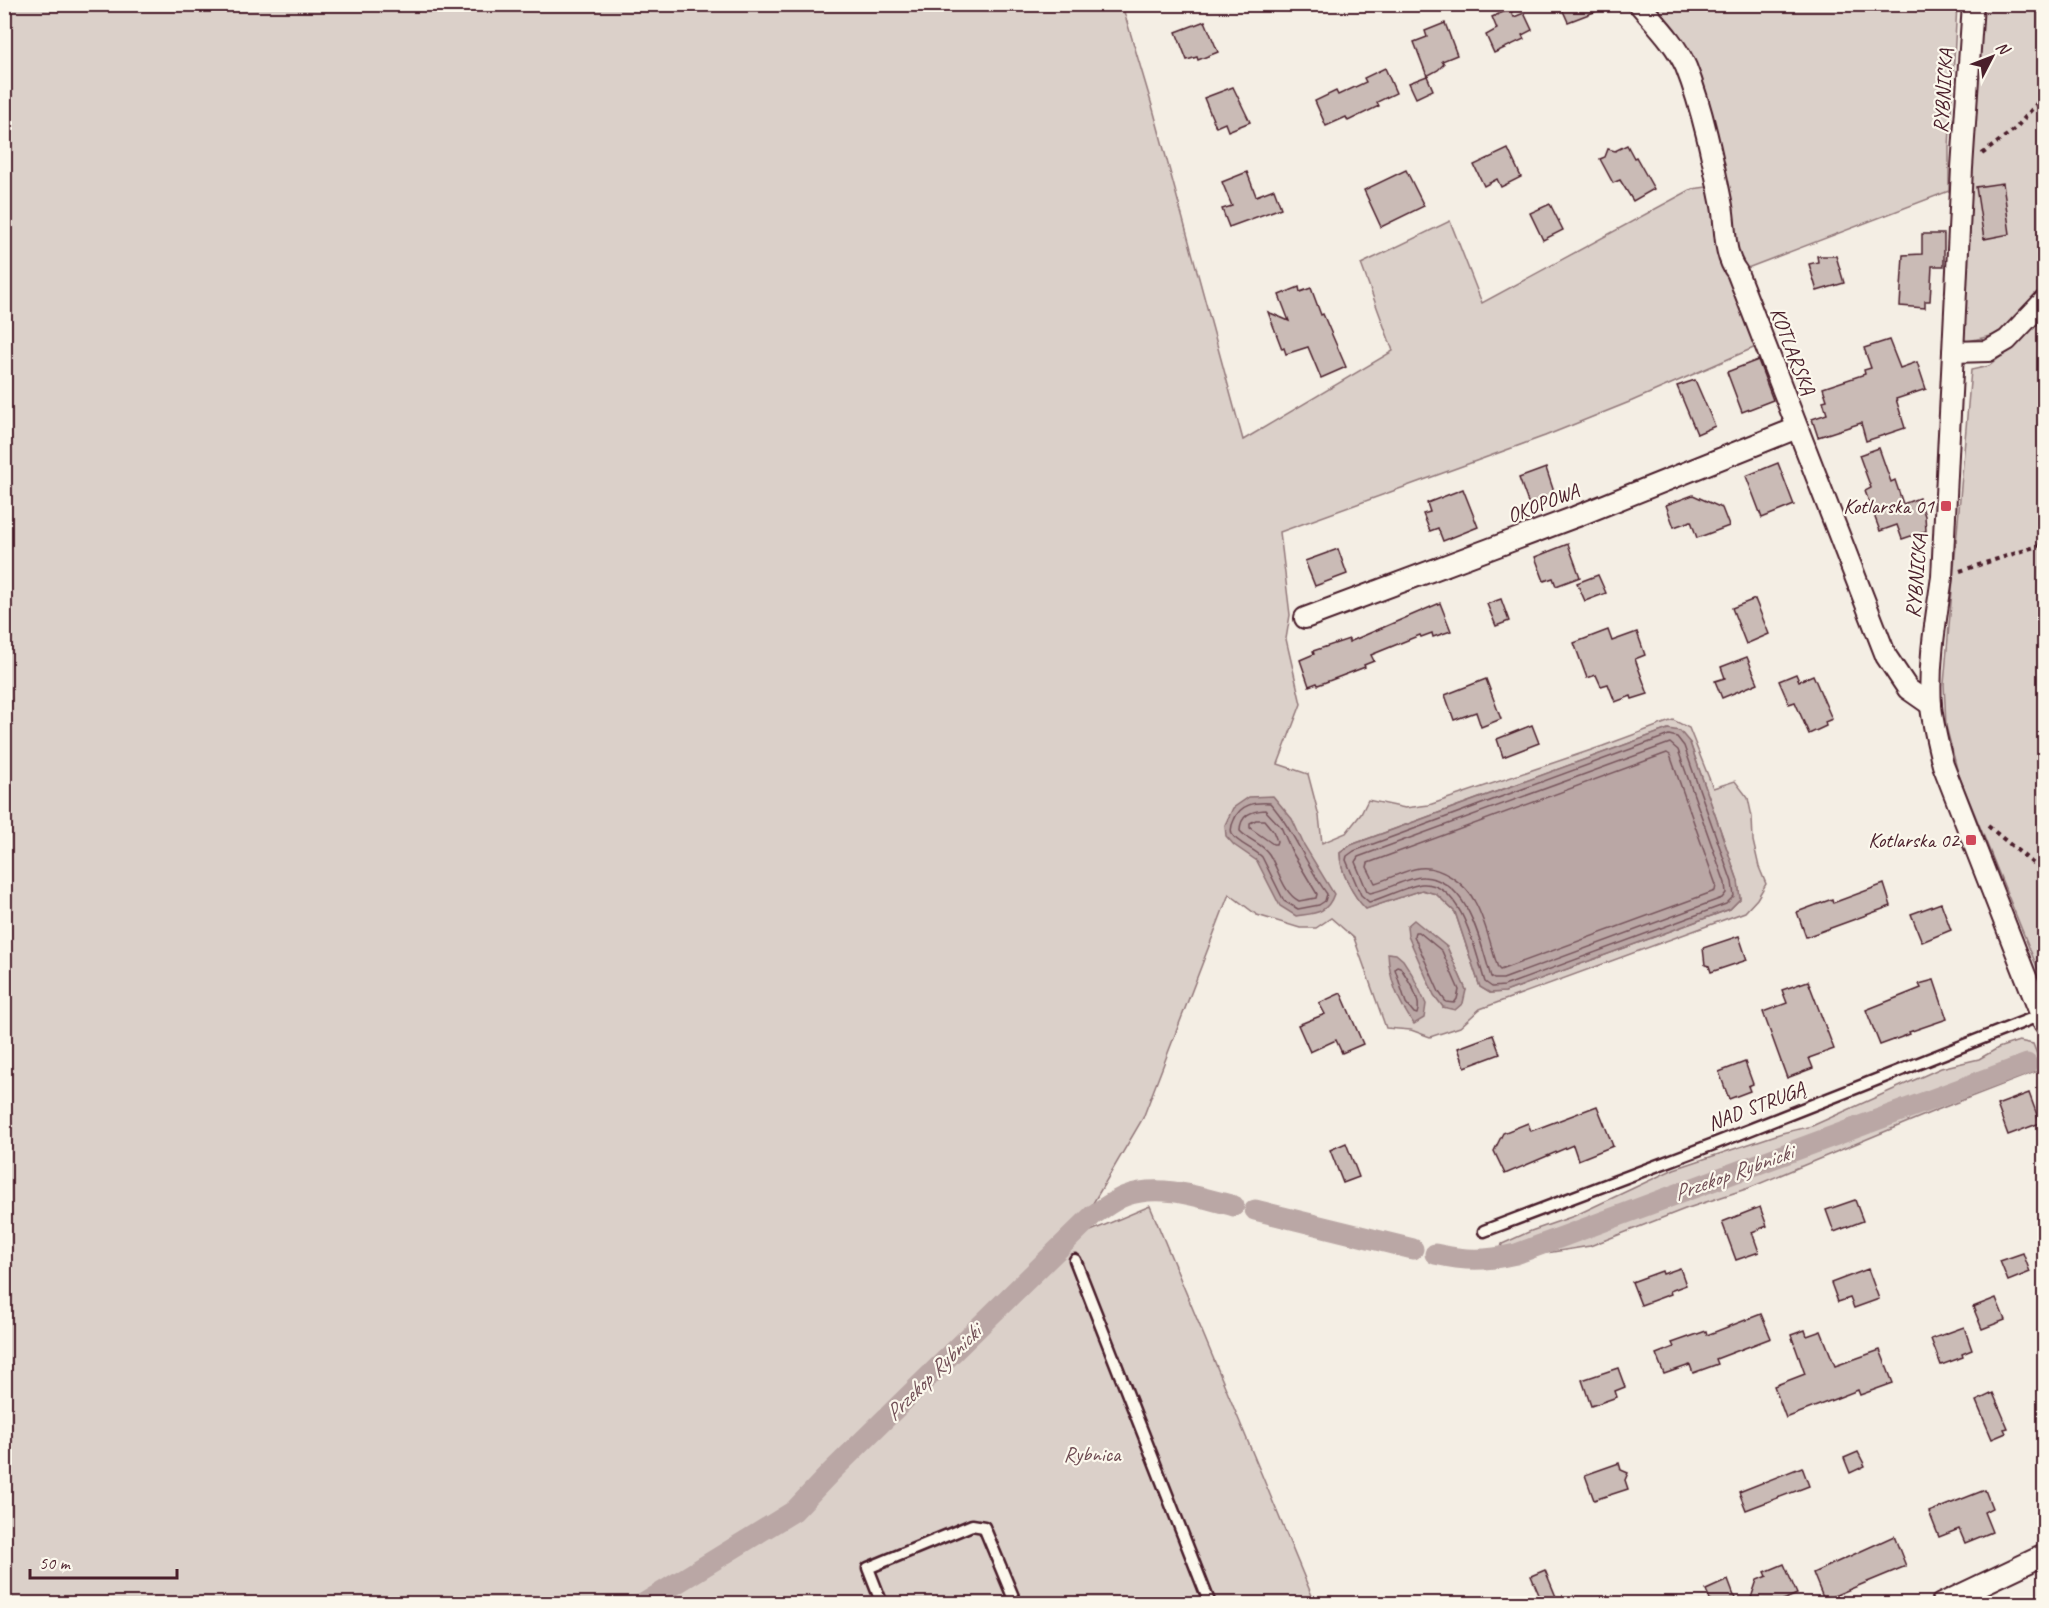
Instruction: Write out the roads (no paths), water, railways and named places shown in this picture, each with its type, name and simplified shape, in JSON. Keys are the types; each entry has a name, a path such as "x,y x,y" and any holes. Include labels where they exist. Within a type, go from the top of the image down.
{"street":[{"name":"KOTLARSKA","path":"1639,4 1663,32 1686,66 1709,142 1723,209 1730,262 1737,272 1886,656 1908,689 1931,705"},
{"name":"RYBNICKA","path":"1973,4 1962,168 1942,577 1934,642 1931,705 1935,737 1943,765 2043,1019"},
{"path":"1953,352 1988,351 2007,340 2044,301"},
{"name":"OKOPOWA","path":"1305,618 1575,518 1797,429"},
{"path":"1941,1604 2044,1555"}],"lane":[{"name":"NAD STRUGĄ","path":"1484,1231 2043,1019"},
{"path":"1075,1260 1210,1604"},
{"path":"882,1604 868,1568 972,1525 984,1527 1016,1604"}],"water":[{"path":"1668,729 1680,731 1690,743 1738,881 1740,899 1730,909 1505,992 1490,993 1480,987 1455,912 1436,894 1422,890 1366,909 1348,883 1342,868 1340,853 1351,845"},
{"path":"1273,796 1292,819 1304,845 1334,894 1328,905 1320,911 1296,916 1280,906 1257,861 1234,845 1226,836 1225,825 1233,808 1249,797"},
{"path":"1414,920 1447,947 1466,990 1463,1003 1455,1010 1443,1007 1434,995 1408,936 1407,926"},
{"path":"1388,953 1396,954 1403,960 1426,1004 1424,1018 1414,1024 1395,990"}],"waterway":[{"name":"Przekop Rybnicki","path":"1435,1254 1476,1259 1516,1254 2027,1064"},
{"name":"Przekop Rybnicki","path":"643,1604 794,1511 1093,1215 1125,1196 1152,1191 1180,1193 1234,1206"},
{"name":"Przekop Rybnicki","path":"1255,1210 1413,1249"}],"place":[{"name":"Kotlarska 01","path":"1946,506"},
{"name":"Kotlarska 02","path":"1971,840"}],"park label":[{"name":"Rybnica","path":"1092,1454"}]}
